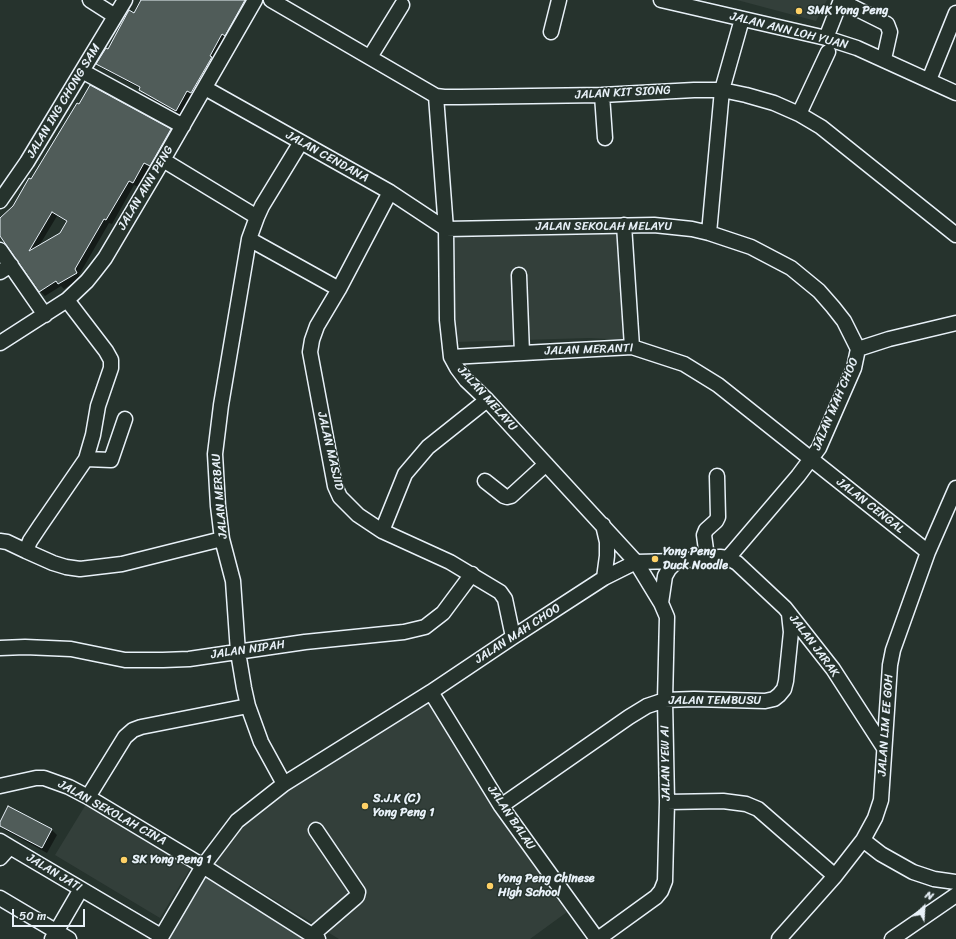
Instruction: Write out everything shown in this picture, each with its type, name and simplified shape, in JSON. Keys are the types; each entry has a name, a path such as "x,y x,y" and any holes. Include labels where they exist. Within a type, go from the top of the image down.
{"street":[{"path":"90,0 115,16"},
{"name":"JALAN ING CHONG SAM","path":"1,199 27,162 125,0"},
{"name":"JALAN ANN PENG","path":"0,343 67,300 87,281 105,258 255,0"},
{"name":"JALAN KIT SIONG","path":"271,0 436,96 602,95 722,90 746,95 774,104 799,114 821,127 956,235"},
{"path":"551,32 559,0"},
{"name":"JALAN ANN LOH YUAN","path":"661,0 826,38 884,59 956,93"},
{"path":"826,38 841,1 887,24 890,32 884,59"},
{"path":"370,57 402,5"},
{"path":"929,80 956,13"},
{"path":"709,233 722,90 742,19"},
{"path":"799,114 828,52"},
{"path":"82,71 183,126"},
{"name":"JALAN CENDANA","path":"205,88 390,192 446,228"},
{"path":"602,95 605,138"},
{"name":"JALAN MELAYU","path":"436,96 446,228 447,320 451,357 466,380 487,400 636,562"},
{"name":"JALAN MERBAU","path":"284,784 261,742 248,706 238,652 233,581 222,539 218,506 215,454 221,405 249,239 257,216 301,142"},
{"path":"163,160 257,216"},
{"name":"JALAN MASJID","path":"390,192 339,289 317,326 312,340 310,352 311,363 335,486 340,497 358,515 382,531 450,562 500,592 505,599 512,636"},
{"path":"624,225 632,347"},
{"name":"JALAN SEKOLAH MELAYU","path":"446,228 654,225 692,229 709,233 751,247 791,268 807,280 833,307 849,331 858,349"},
{"path":"249,239 339,289"},
{"path":"0,250 5,268 45,315"},
{"path":"519,274 522,353"},
{"path":"26,551 30,541 86,459 93,435 98,406 111,368 111,360 106,351 67,300"},
{"path":"858,349 889,338 956,322"},
{"name":"JALAN MERANTI","path":"451,357 632,347 684,364 701,373 812,459"},
{"name":"JALAN MAH CHOO","path":"161,938 203,866 237,821 284,784 431,692 512,636 604,578 636,562 728,558 812,459 819,448 854,368 858,349"},
{"path":"382,531 405,474 428,448 487,400"},
{"path":"86,459 111,460 125,419"},
{"name":"JALAN CENGAL","path":"812,459 928,552"},
{"path":"485,480 504,496 511,496 546,464"},
{"path":"707,558 704,535 706,530 716,521 718,517 717,476"},
{"name":"JALAN LIM EE GOH","path":"779,939 835,876 863,840 875,818 881,800 890,665 893,650 928,552 949,522 956,488"},
{"path":"602,524 607,542 608,556 604,578"},
{"path":"0,541 7,542 66,567 86,568 122,564 222,539"},
{"name":"JALAN JARAK","path":"728,558 737,563 785,608 833,669 884,748"},
{"path":"662,603 666,576 669,569 678,560"},
{"name":"JALAN YEW AI","path":"597,939 656,897 661,891 665,881 665,700 667,617 662,603 636,562"},
{"name":"JALAN NIPAH","path":"0,648 25,647 71,649 125,660 189,659 305,642 404,632 426,627 443,613 472,574"},
{"name":"JALAN TEMBUSU","path":"501,806 647,706 665,700 694,699 765,701 774,699 784,689 786,681 791,632 789,614"},
{"name":"JALAN BALAU","path":"431,692 501,806 597,939"},
{"path":"88,797 125,737 133,730 141,727 248,706"},
{"name":"JALAN SEKOLAH CINA","path":"0,786 36,778 44,778 60,783 88,797 203,866 315,937"},
{"path":"666,802 723,801 746,804 758,809 835,876"},
{"path":"315,937 355,898 358,892 316,830"},
{"path":"863,840 881,854 913,872 934,879 956,882"},
{"path":"0,858 5,844"},
{"name":"JALAN JATI","path":"5,844 161,938"},
{"path":"54,935 81,889"},
{"path":"892,939 956,895"},
{"path":"0,898 54,935 69,939"}],"shaded area":[{"name":"SMK Yong Peng","path":"737,0 827,0 816,21"},
{"path":"619,220 626,340 589,338 456,342 450,321 447,224"},
{"name":"S.J.K (C) Yong Peng 1","path":"428,696 567,912 530,939 339,939 209,860 240,820"},
{"name":"SK Yong Peng 1","path":"88,801 193,864 160,918 55,855"},
{"path":"202,867 306,939 159,939"}],"building":[{"path":"141,0 245,0 225,36 222,34 210,56 212,57 191,93 187,91 176,111 139,90 140,87 96,64 106,48 108,49 129,10 134,13"},
{"path":"90,85 171,129 150,166 144,163 133,183 129,181 106,220 104,219 75,269 77,273 58,284 56,281 39,292 0,236 0,218 13,206 77,103 79,104","holes":["52,212 67,221 60,233 29,251"]},
{"path":"8,806 52,829 42,848 0,826 0,822"}],"place":[{"name":"SMK Yong Peng","path":"799,11"},
{"name":"Yong Peng Duck Noodle","path":"655,559"},
{"name":"S.J.K (C) Yong Peng 1","path":"365,806"},
{"name":"SK Yong Peng 1","path":"124,860"},
{"name":"Yong Peng Chinese High School","path":"490,886"}]}
